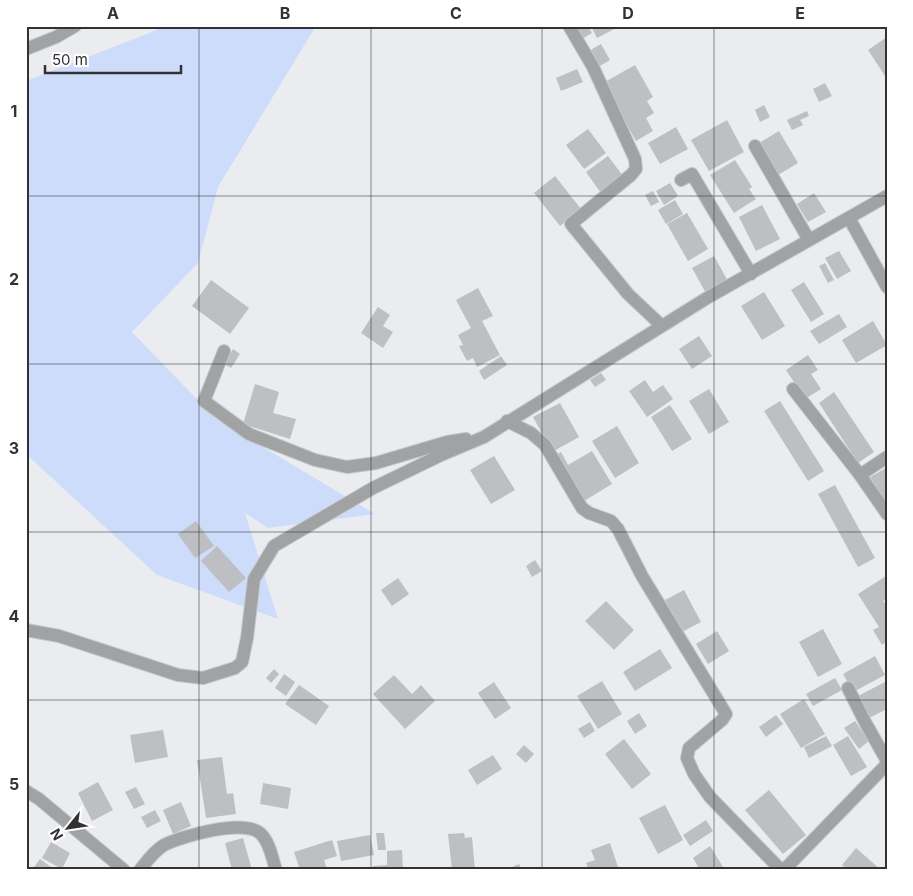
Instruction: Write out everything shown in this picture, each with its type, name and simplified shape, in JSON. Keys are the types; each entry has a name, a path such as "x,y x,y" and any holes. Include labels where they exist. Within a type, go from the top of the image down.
{"street":[{"path":"26,49 56,37 75,26"},
{"path":"569,26 593,67 635,159 636,169 571,224 628,294 662,326"},
{"path":"755,146 809,240"},
{"path":"681,180 692,174 750,274"},
{"path":"26,630 59,636 178,675 203,678 235,668 242,662 248,638 254,579 274,546 373,488 441,455 484,437 662,326 887,196"},
{"path":"848,218 887,287"},
{"path":"224,351 204,401 249,434 315,460 347,467 376,463 447,442 484,437"},
{"path":"793,389 860,475 887,514"},
{"path":"508,421 531,432 545,445 582,508 589,513 611,521 618,529 642,576 726,714 722,720 689,748 687,758 694,774 710,797 782,870 887,762 864,722 848,688"},
{"path":"860,475 887,458"},
{"path":"26,791 39,799 124,870"},
{"path":"140,870 155,852 165,845 199,833 230,827 251,829 260,834 270,850 276,870"}],"shaded area":[{"path":"161,26 316,26 218,187 198,263 132,332 216,419 375,514 268,528 245,513 278,619 157,575 26,454 26,81 157,30"}],"building":[{"path":"576,26 588,26 592,33 582,39"},
{"path":"591,26 620,26 597,38"},
{"path":"887,37 887,79 868,50"},
{"path":"601,44 610,60 598,67 589,51"},
{"path":"635,65 653,97 647,101 654,113 646,118 653,131 636,141 603,83"},
{"path":"577,69 583,82 561,91 556,78"},
{"path":"825,83 832,96 819,102 813,89"},
{"path":"764,105 770,117 760,122 755,110"},
{"path":"807,111 809,116 800,120 803,125 792,130 787,120"},
{"path":"727,120 744,152 709,171 691,140"},
{"path":"676,127 688,149 660,164 648,143"},
{"path":"588,129 606,153 584,169 566,145"},
{"path":"779,131 798,163 778,175 759,143"},
{"path":"608,156 623,176 601,193 586,172"},
{"path":"735,160 752,187 749,189 756,199 734,213 710,175"},
{"path":"555,176 581,209 560,226 534,193"},
{"path":"670,183 678,196 664,205 656,191"},
{"path":"653,191 659,202 651,206 645,195"},
{"path":"814,193 826,212 808,222 797,204"},
{"path":"675,200 683,214 666,224 658,210"},
{"path":"762,205 780,239 756,251 739,217"},
{"path":"687,213 708,249 688,261 667,224"},
{"path":"839,251 851,271 837,279 825,258"},
{"path":"714,256 729,283 707,295 692,268"},
{"path":"825,263 834,280 828,283 819,266"},
{"path":"211,280 249,308 230,334 192,306"},
{"path":"804,282 824,314 811,322 791,290"},
{"path":"478,288 493,316 482,321 500,355 477,367 473,358 467,361 459,346 463,345 458,335 471,328 456,300"},
{"path":"764,292 785,326 762,340 741,306"},
{"path":"378,307 390,315 383,326 393,332 383,348 361,333"},
{"path":"839,314 847,327 819,344 810,331"},
{"path":"873,321 887,345 856,363 842,340"},
{"path":"699,336 712,356 692,369 679,349"},
{"path":"233,349 240,354 231,368 224,364"},
{"path":"808,355 818,370 811,374 821,389 805,399 786,370"},
{"path":"501,356 507,365 484,380 479,371"},
{"path":"601,373 606,380 595,387 590,380"},
{"path":"645,380 653,392 663,385 673,399 647,417 629,391"},
{"path":"255,384 279,392 273,413 296,419 290,439 243,424"},
{"path":"709,389 729,422 709,434 689,401"},
{"path":"834,392 874,452 858,463 819,403"},
{"path":"780,401 824,471 808,481 764,411"},
{"path":"560,403 579,437 552,452 533,417"},
{"path":"670,405 692,439 672,451 651,417"},
{"path":"617,426 639,463 615,478 592,441"},
{"path":"592,451 612,484 584,501 556,455 561,452 568,465"},
{"path":"494,456 515,490 491,504 470,470"},
{"path":"887,469 887,504 870,477"},
{"path":"835,485 875,558 858,567 818,494"},
{"path":"196,521 214,546 195,558 178,534"},
{"path":"217,546 246,578 229,592 201,561"},
{"path":"535,560 542,571 532,577 526,566"},
{"path":"886,576 887,599 883,601 887,606 887,641 882,645 873,630 879,627 858,594"},
{"path":"398,578 409,594 392,606 381,590"},
{"path":"684,590 701,622 682,632 665,600"},
{"path":"606,601 634,630 614,650 585,621"},
{"path":"823,629 842,664 818,677 799,642"},
{"path":"717,631 729,651 708,664 696,644"},
{"path":"660,649 672,668 635,691 623,672"},
{"path":"875,656 885,675 853,692 843,674"},
{"path":"274,669 279,674 271,683 266,678"},
{"path":"284,674 295,682 286,696 275,688"},
{"path":"394,675 412,694 421,685 435,701 405,729 373,694"},
{"path":"835,678 842,690 813,706 806,694"},
{"path":"602,681 622,714 598,729 577,696"},
{"path":"887,681 887,709 869,718 858,696"},
{"path":"494,682 511,708 495,719 478,693"},
{"path":"299,685 329,706 316,725 285,704"},
{"path":"804,699 825,734 801,748 780,714"},
{"path":"639,713 647,726 635,734 627,721"},
{"path":"776,715 783,724 766,737 759,727"},
{"path":"855,721 869,741 859,749 844,728"},
{"path":"590,722 595,731 584,738 578,729"},
{"path":"163,730 168,757 135,763 130,735"},
{"path":"826,736 832,746 809,758 804,747"},
{"path":"848,736 867,767 851,776 833,745"},
{"path":"624,739 651,774 632,789 605,754"},
{"path":"524,745 534,754 526,763 516,754"},
{"path":"493,755 502,769 477,785 468,770"},
{"path":"222,757 227,794 233,793 236,814 206,818 197,760"},
{"path":"98,782 113,810 92,821 78,793"},
{"path":"263,783 291,788 288,809 260,804"},
{"path":"136,787 145,804 134,809 125,792"},
{"path":"769,790 806,835 783,854 745,810"},
{"path":"181,802 191,826 173,834 163,810"},
{"path":"665,805 683,840 658,854 639,818"},
{"path":"155,810 161,821 147,828 141,817"},
{"path":"706,820 713,831 690,846 683,835"},
{"path":"376,833 384,833 386,850 378,850"},
{"path":"464,833 465,838 472,837 475,870 452,870 448,834"},
{"path":"370,835 374,855 341,861 337,841"},
{"path":"243,838 252,870 232,870 225,843"},
{"path":"332,840 337,856 324,860 327,870 300,870 294,852"},
{"path":"51,842 70,853 62,869 42,858"},
{"path":"610,843 619,870 589,870 586,863 595,860 591,850"},
{"path":"710,846 725,870 700,870 693,858"},
{"path":"856,848 881,870 848,870 842,865"},
{"path":"402,850 403,870 373,870 373,866 387,865 387,851"},
{"path":"40,859 55,870 32,870"},
{"path":"519,864 522,870 505,870"}]}
